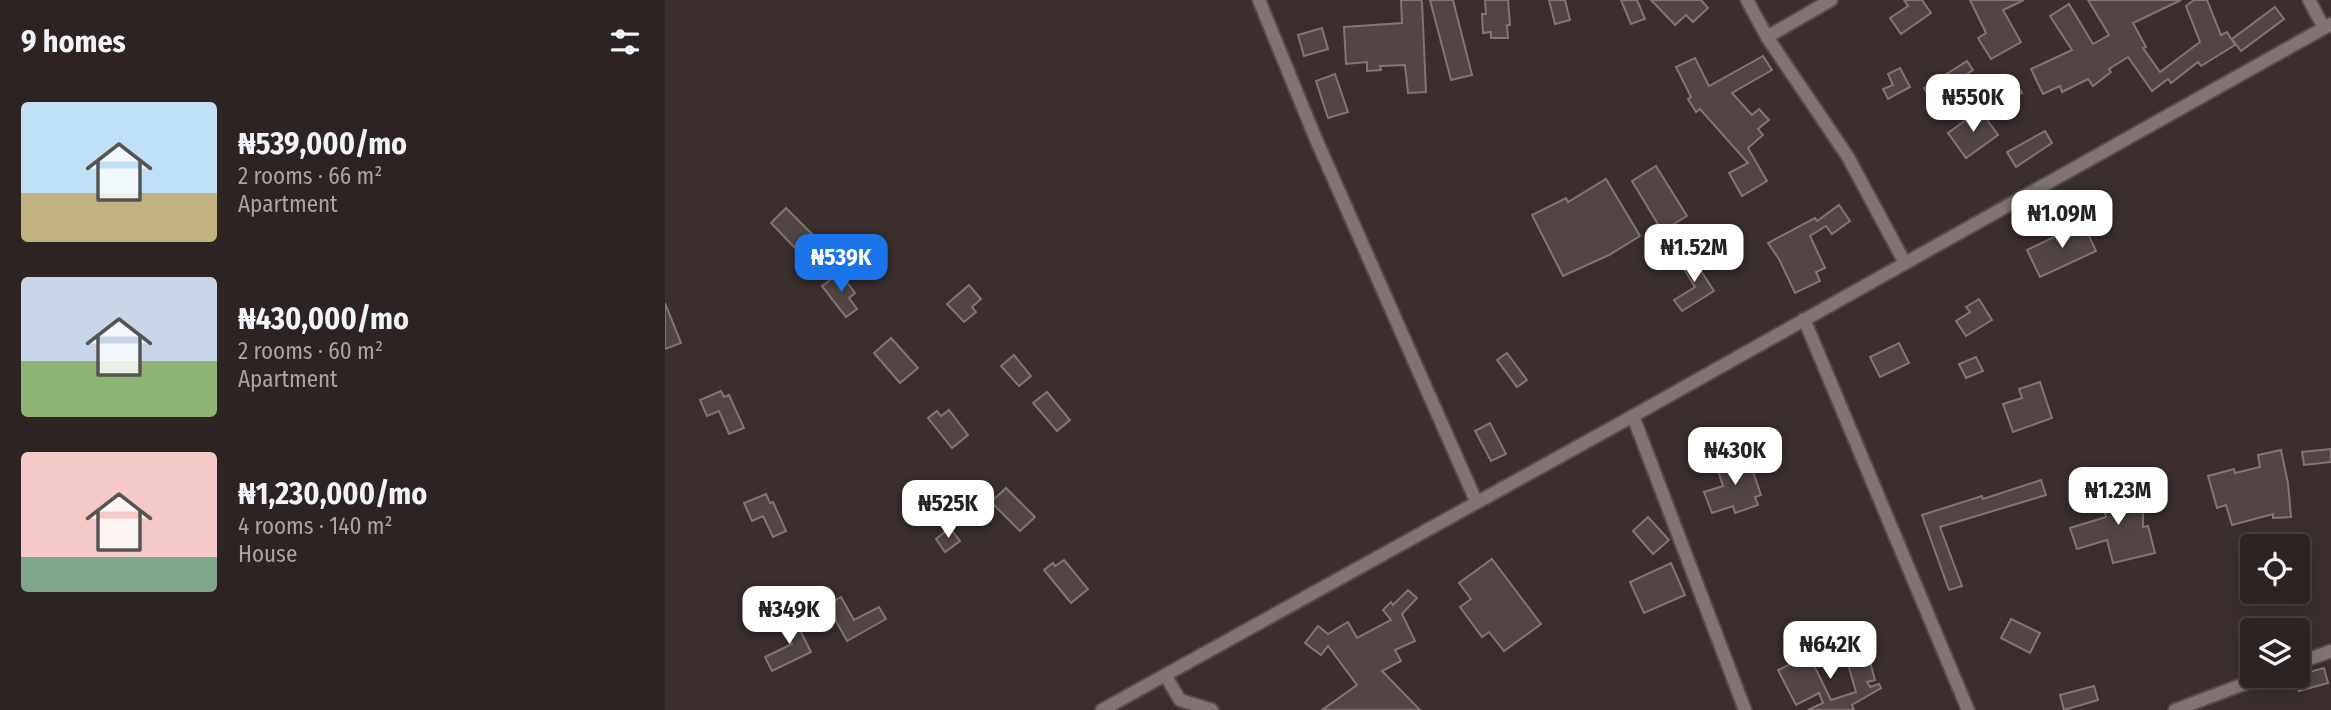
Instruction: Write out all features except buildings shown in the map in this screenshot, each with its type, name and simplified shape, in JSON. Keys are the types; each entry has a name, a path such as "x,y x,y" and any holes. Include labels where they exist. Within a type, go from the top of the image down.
{"street":[{"path":"1258,0 1315,137 1476,501"},
{"path":"1747,0 1767,37 1848,157 1905,263"},
{"path":"1767,37 1831,0"},
{"path":"1102,710 2327,27 2309,0"},
{"path":"1804,319 1968,710"},
{"path":"1633,416 1745,710"},
{"path":"2310,659 2331,651"},
{"path":"1165,675 1180,700 1212,710"},
{"path":"2175,710 2240,685"}]}
